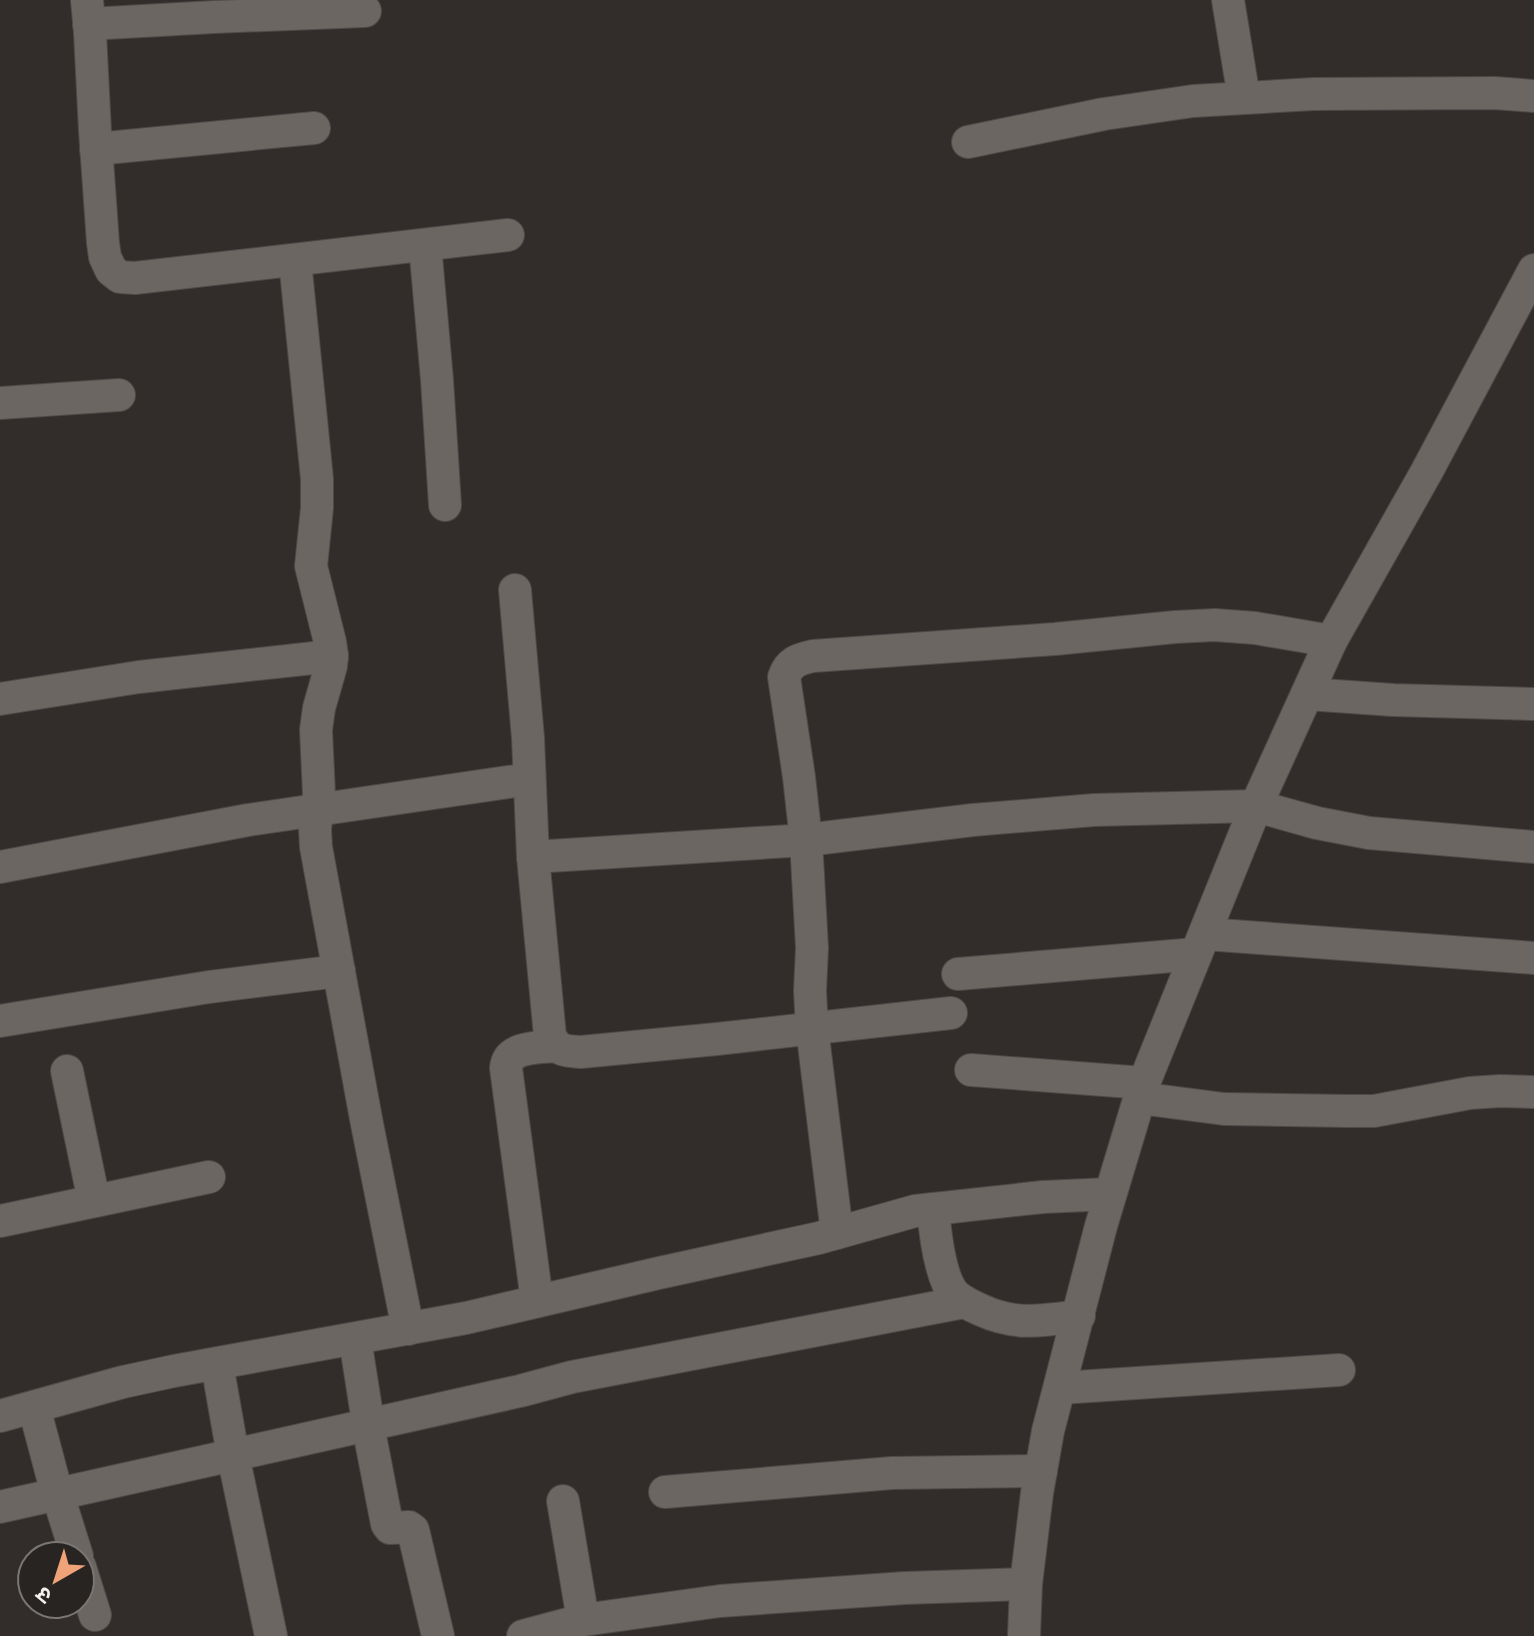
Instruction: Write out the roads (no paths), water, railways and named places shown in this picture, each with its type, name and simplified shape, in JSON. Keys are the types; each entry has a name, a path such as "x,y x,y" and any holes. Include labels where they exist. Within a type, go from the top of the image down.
{"street":[{"path":"1228,0 1244,98"},
{"path":"365,11 214,17 88,12 105,257 111,270 120,277 135,278 508,235"},
{"path":"968,142 1138,107 1193,101 1314,94 1479,93 1534,96"},
{"path":"96,149 314,128"},
{"path":"425,245 445,505"},
{"path":"295,261 317,479 311,566 332,656 316,730 316,847 408,1329"},
{"path":"1024,1636 1026,1584 1048,1431 1101,1226 1141,1091 1256,806 1331,641 1534,271"},
{"path":"0,403 119,395"},
{"path":"515,590 528,738 533,857 550,1036 555,1046"},
{"path":"837,1233 812,1028 812,948 806,840 784,677 787,667 803,658 1202,625 1255,628 1331,641"},
{"path":"0,699 139,677 332,656"},
{"path":"1307,694 1534,704"},
{"path":"0,867 318,809 529,779"},
{"path":"533,857 806,840 973,820 1094,810 1256,806 1369,833 1534,847"},
{"path":"958,974 1200,944 1534,958"},
{"path":"0,1021 209,987 339,971"},
{"path":"537,1301 506,1068 510,1056 516,1052 555,1046 581,1052 951,1013"},
{"path":"971,1070 1141,1091 1224,1109 1374,1111 1470,1093 1534,1092"},
{"path":"67,1071 94,1201"},
{"path":"0,1221 209,1177"},
{"path":"0,1416 123,1382 466,1318 837,1233 915,1211 1043,1197 1110,1194"},
{"path":"933,1209 945,1274 954,1293 964,1302 997,1317 1019,1322 1079,1316"},
{"path":"0,1507 583,1375 964,1302"},
{"path":"355,1339 387,1524 390,1528 409,1527 413,1530 438,1636"},
{"path":"217,1364 271,1636"},
{"path":"1060,1388 1339,1370"},
{"path":"34,1407 72,1540"},
{"path":"665,1492 892,1473 1041,1471"},
{"path":"563,1501 583,1620"},
{"path":"523,1636 583,1620 720,1601 905,1588 1026,1584"}]}
